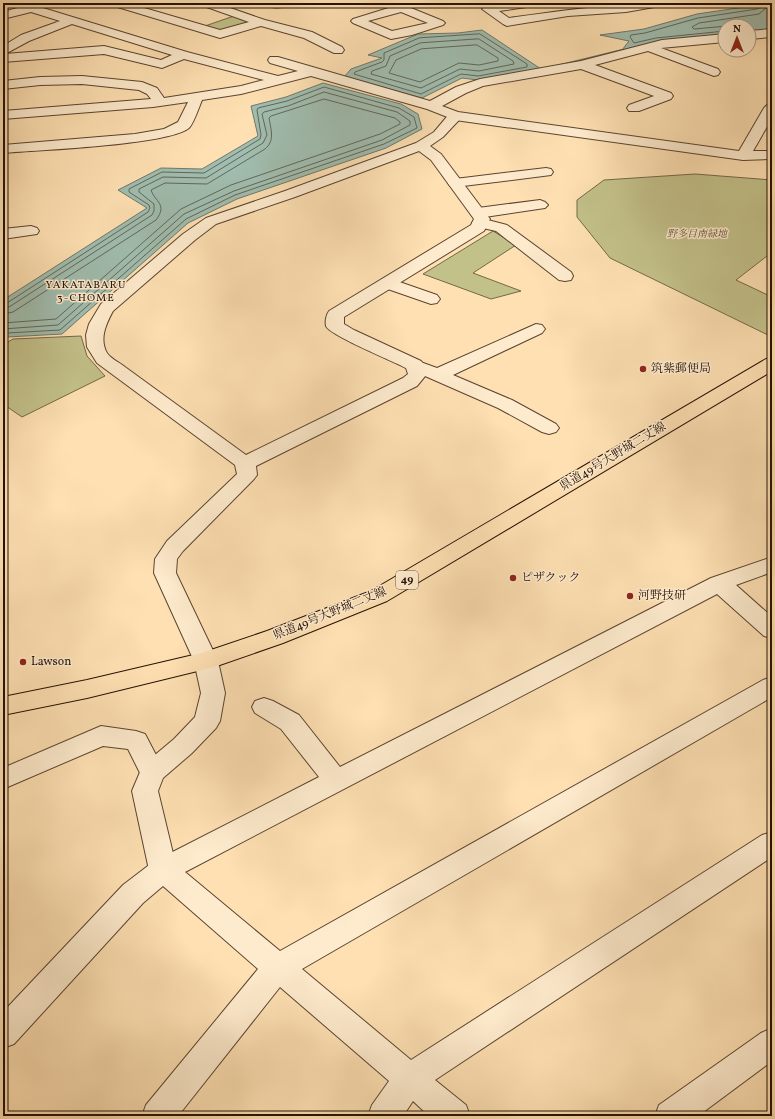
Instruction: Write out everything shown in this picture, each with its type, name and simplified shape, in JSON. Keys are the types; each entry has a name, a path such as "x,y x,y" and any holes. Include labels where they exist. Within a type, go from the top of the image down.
{"main road":[{"name":"県道49号大野城二丈線","path":"3,706 87,689 206,661 379,596 772,363"}],"street":[{"path":"3,16 46,3"},
{"path":"115,3 220,34 261,22"},
{"path":"205,3 261,22 308,35 338,50"},
{"path":"271,3 278,5 285,3"},
{"path":"533,3 488,9 507,22 605,7 626,9 660,3"},
{"path":"554,3 568,13"},
{"path":"400,5 439,22 408,32 391,35 357,21 364,19 400,5"},
{"path":"31,8 183,55 278,80"},
{"path":"3,51 25,38 70,21"},
{"path":"757,35 772,33"},
{"path":"432,106 461,90 480,83 582,65 662,44 717,39"},
{"path":"649,48 714,72"},
{"path":"3,58 104,50 162,64 183,55"},
{"path":"274,60 432,106 455,116 743,156 772,155"},
{"path":"582,65 666,96 634,108"},
{"path":"3,115 160,102 198,97 240,90 311,72"},
{"path":"3,86 40,81 82,80 142,86 152,91 160,102"},
{"path":"3,149 134,138 168,133 184,125 198,97"},
{"path":"743,156 772,108"},
{"path":"454,1116 277,968 163,870 145,791 152,772 183,746 208,721 213,693 206,661 165,574 166,559 175,546 247,475 245,463 118,371 100,355 94,337 98,321 107,308 189,237 211,221 290,194 404,151 422,147 442,133 455,116"},
{"path":"422,147 436,157 456,183 479,218 501,228 565,276"},
{"path":"456,183 546,172"},
{"path":"479,218 540,205"},
{"path":"479,218 478,228 335,315 335,326 348,334 415,366 505,404 549,428"},
{"path":"3,234 31,231"},
{"path":"388,283 431,299"},
{"path":"437,375 536,329"},
{"path":"245,463 410,382 417,375 415,366"},
{"path":"3,1034 133,894 163,870 719,583 772,564"},
{"path":"719,583 772,630"},
{"path":"158,1116 277,968 772,686"},
{"path":"264,707 290,722 336,780"},
{"path":"3,779 101,736 136,741 152,772"},
{"path":"384,1116 409,1079 772,843"},
{"path":"671,1116 772,1043"}],"green space":[{"path":"234,16 251,22 221,30 202,27"},
{"name":"野多目南緑地","path":"695,174 772,180 772,258 767,256 736,280 772,297 772,337 610,258 577,217 577,200 604,180"},
{"path":"493,231 516,245 473,273 521,291 491,299 423,274"},
{"path":"81,336 87,356 105,376 22,417 3,404 3,345 13,339"}],"water":[{"path":"772,3 772,29 757,31 757,18 717,18 717,35 657,42 622,50 629,41 600,35 644,29 697,14"},
{"path":"482,30 541,69 478,80 462,78 422,98 344,77 351,69 382,58 368,55 418,34 458,33"},
{"path":"323,83 401,104 418,114 422,129 386,148 237,199 188,223 62,334 7,337 3,340 3,300 147,208 118,190 161,168 202,169 258,136 251,106 286,97"}],"waterway":[{"path":"550,67 622,50"}],"place":[{"name":"筑紫郵便局","path":"643,369"},
{"name":"ピザクック","path":"513,578"},
{"name":"河野技研","path":"630,596"},
{"name":"Lawson","path":"23,662"}],"district":[{"name":"YAKATABARU 3-CHOME","path":"86,291"}]}
